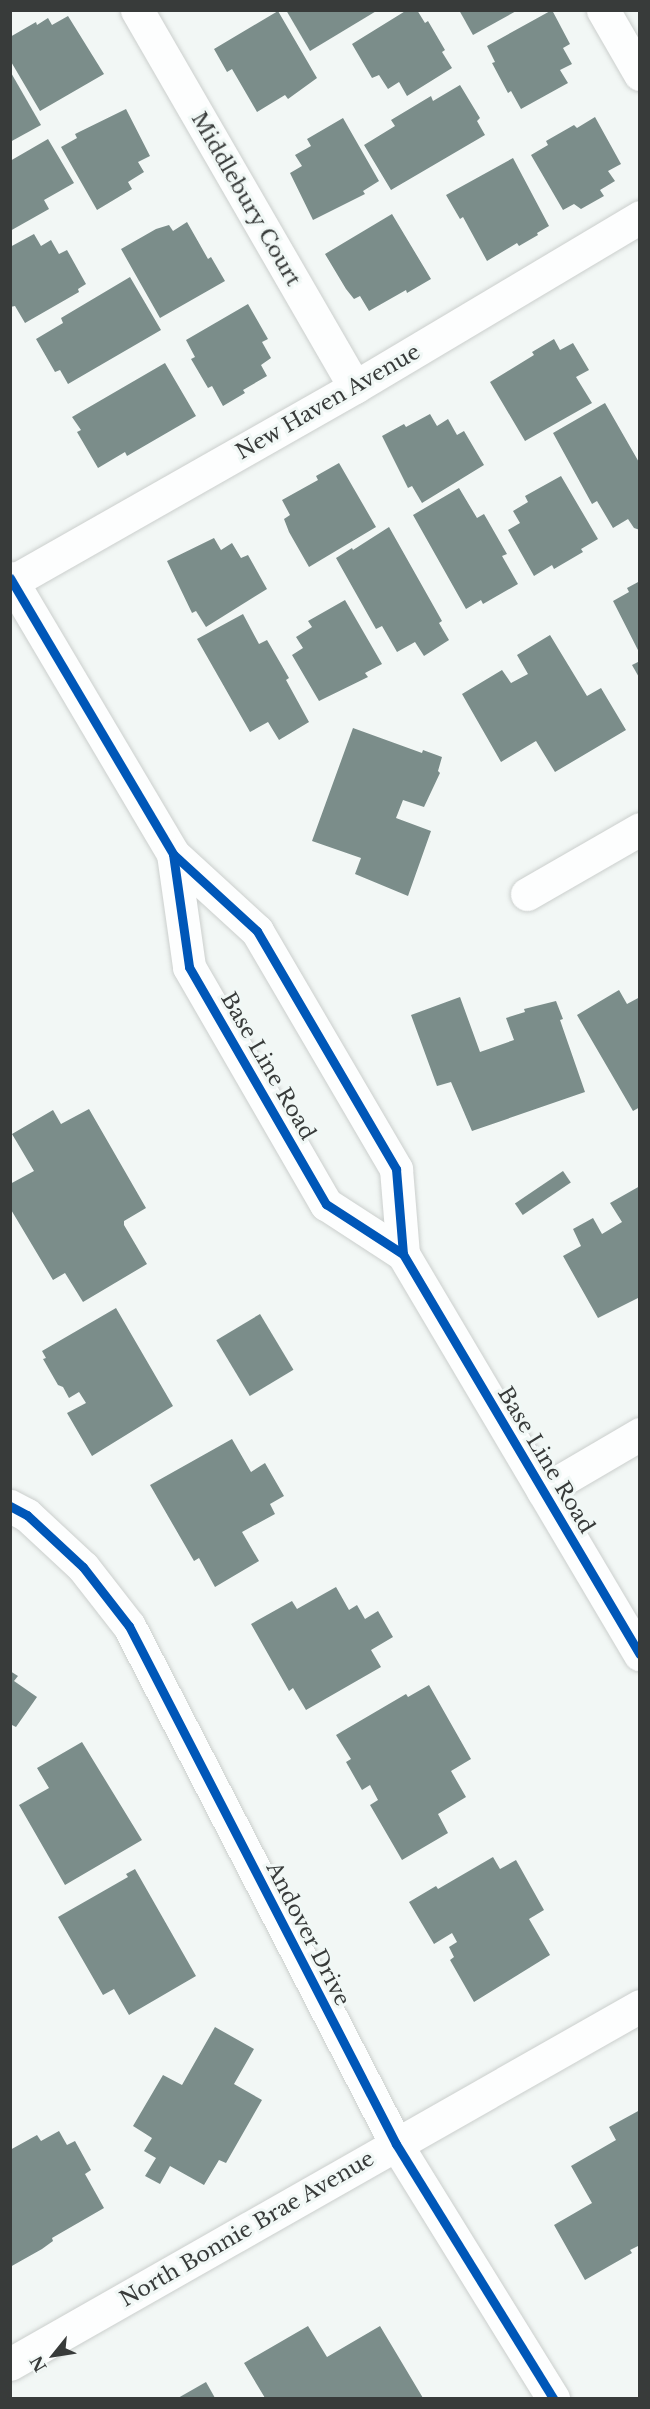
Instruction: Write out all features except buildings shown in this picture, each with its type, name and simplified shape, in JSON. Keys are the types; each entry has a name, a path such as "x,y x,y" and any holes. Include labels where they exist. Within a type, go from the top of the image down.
{"street":[{"name":"Middlebury Court","path":"137,10 355,387"},
{"path":"603,10 639,74"},
{"name":"New Haven Avenue","path":"11,581 355,387 639,217"},
{"name":"Base Line Road","path":"11,581 173,854 256,931 396,1169 403,1254 639,1654"},
{"path":"527,894 639,829"},
{"name":"Base Line Road","path":"173,854 189,967 327,1204 403,1254"},
{"path":"543,1491 639,1434"},
{"name":"Andover Drive","path":"10,1506 27,1515 83,1567 129,1626 396,2144 553,2398"},
{"name":"North Bonnie Brae Avenue","path":"10,2364 639,2006"}],"cycle path":[{"path":"10,578 173,854 257,931 396,1169 403,1254"},
{"path":"173,854 189,967 326,1204 403,1254 640,1654"},
{"path":"10,1506 27,1515 83,1567 129,1626 396,2144 553,2398"}]}
